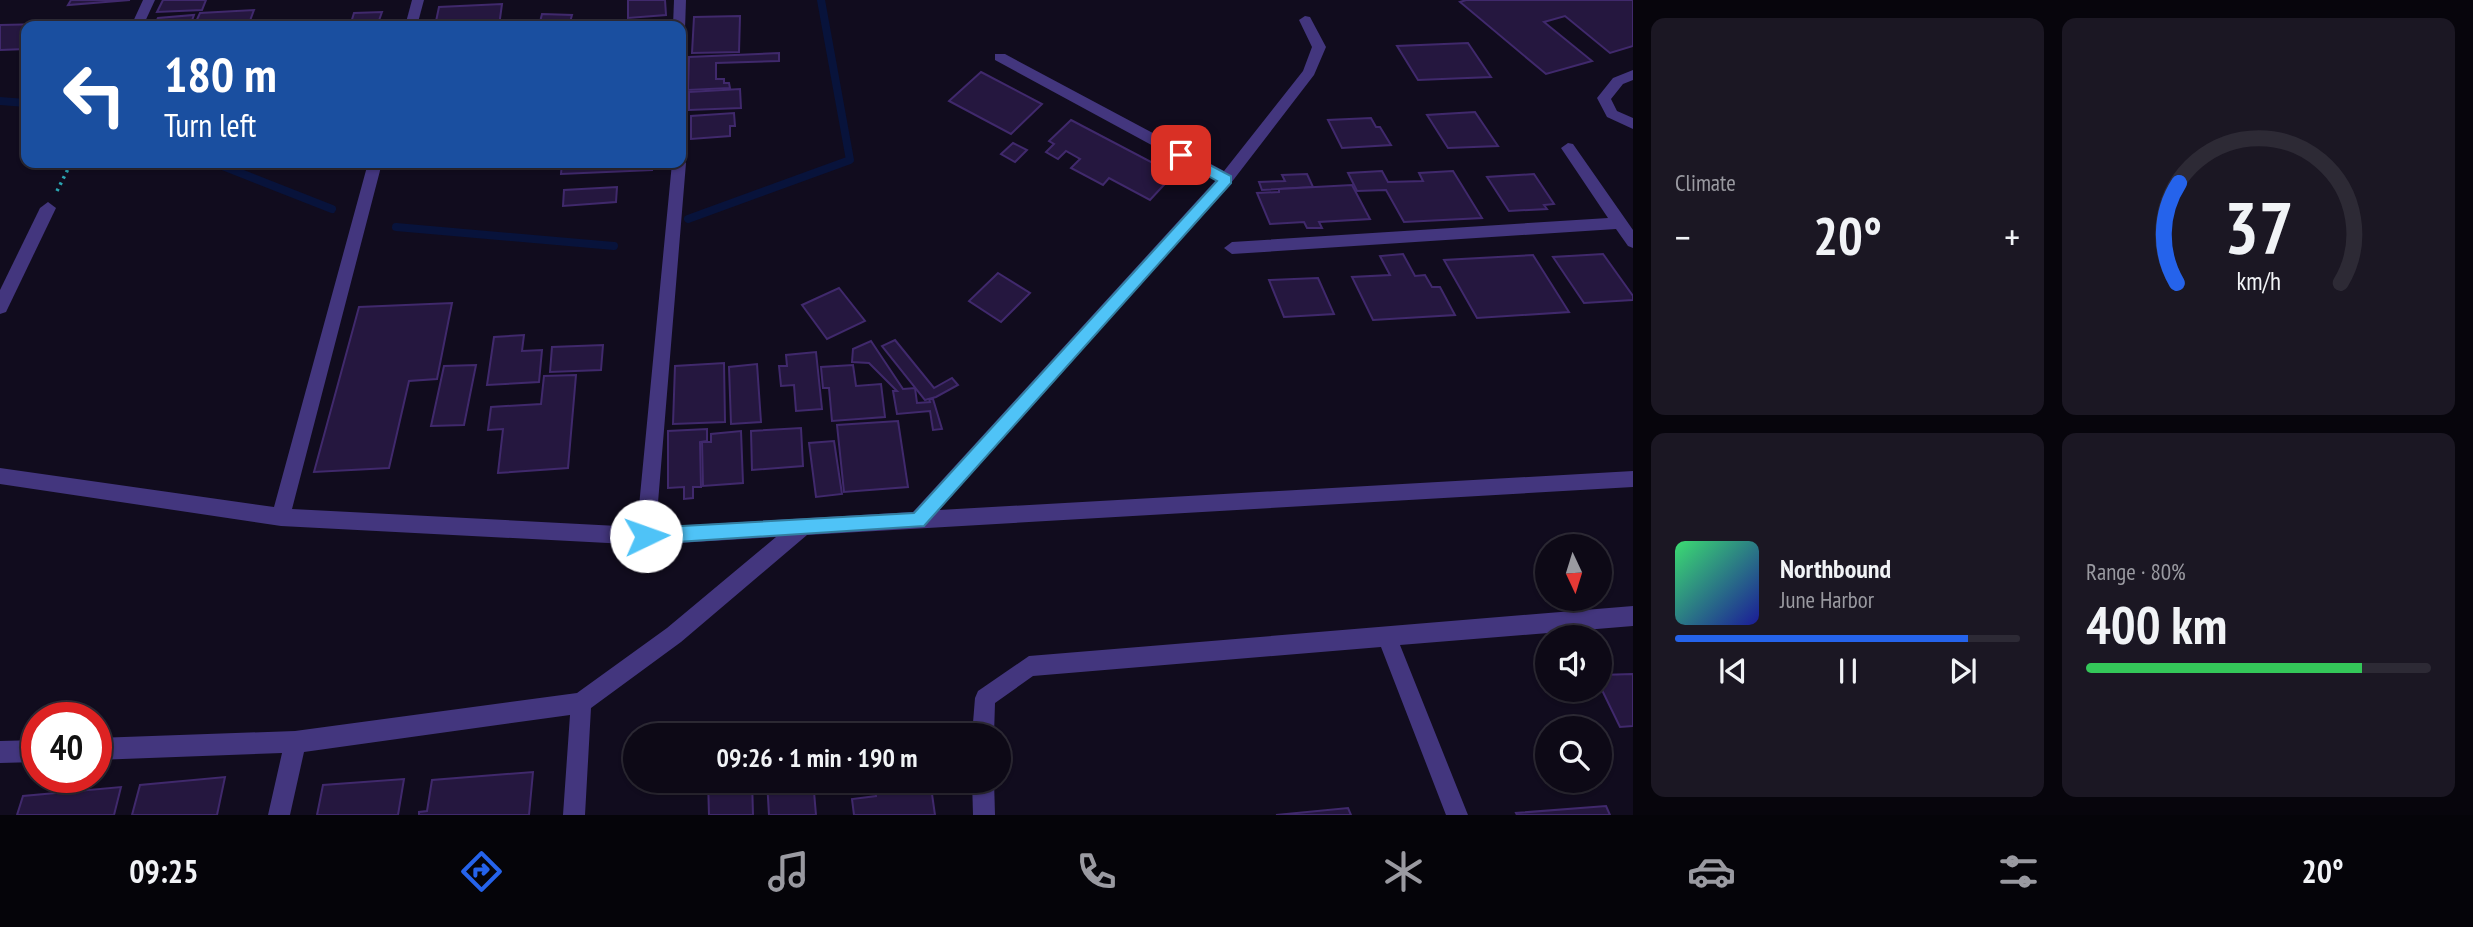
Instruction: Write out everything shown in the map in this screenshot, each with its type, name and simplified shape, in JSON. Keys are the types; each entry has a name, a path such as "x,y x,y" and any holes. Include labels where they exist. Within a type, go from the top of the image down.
{"street":[{"path":"139,21 149,0"},
{"path":"412,21 418,0"},
{"path":"680,0 680,21"},
{"path":"918,520 1226,180 1309,72 1319,47 1304,20"},
{"path":"1000,57 1226,180"},
{"path":"1633,75 1618,81 1604,98 1612,114 1633,124"},
{"path":"1568,148 1633,242"},
{"path":"281,517 374,168"},
{"path":"646,536 679,168"},
{"path":"0,307 48,208"},
{"path":"1231,248 1620,223"},
{"path":"0,476 281,517 646,536 1633,479"},
{"path":"112,748 295,742 581,703 674,635 804,526"},
{"path":"984,723 985,698 1029,666 1633,616"},
{"path":"1386,635 1457,815"},
{"path":"574,815 581,703"},
{"path":"279,815 295,742"},
{"path":"1,755 21,753"},
{"path":"983,793 984,815"}],"path":[{"path":"48,208 68,168"}],"building":[{"path":"71,0 130,0 68,5"},
{"path":"163,0 206,0 202,10 157,12"},
{"path":"628,0 665,0 666,15 628,18"},
{"path":"1633,0 1633,46 1610,53 1565,16 1544,22 1592,61 1546,74 1460,2"},
{"path":"502,4 500,21 436,21 439,7"},
{"path":"254,10 250,21 196,21 200,13"},
{"path":"382,12 379,21 352,21 354,13"},
{"path":"542,14 572,15 570,21 540,21"},
{"path":"194,15 192,21 156,21 158,18"},
{"path":"740,16 739,52 692,53 694,17"},
{"path":"0,25 21,25 21,49 0,50"},
{"path":"1468,43 1491,77 1418,80 1397,46"},
{"path":"779,53 779,61 716,63 716,79 724,79 724,83 729,83 730,88 688,90 689,57"},
{"path":"981,72 1042,104 1011,134 949,101"},
{"path":"740,89 741,108 689,110 689,92"},
{"path":"1475,112 1498,146 1448,148 1427,115"},
{"path":"734,113 735,126 730,126 730,136 691,139 691,116"},
{"path":"1371,118 1391,145 1342,148 1328,120"},
{"path":"1071,120 1174,174 1150,200 1109,178 1103,185 1071,168 1080,159 1066,151 1058,159 1046,152 1054,144 1049,141"},
{"path":"1013,143 1027,150 1015,162 1001,154"},
{"path":"562,168 652,168 652,170 561,174"},
{"path":"1382,171 1388,182 1423,181 1419,173 1453,171 1482,218 1404,222 1386,190 1357,191 1348,173"},
{"path":"1307,174 1313,187 1262,190 1259,182 1285,181 1282,175"},
{"path":"1534,174 1554,204 1544,205 1547,209 1509,211 1487,177"},
{"path":"1352,185 1370,219 1319,222 1322,228 1307,228 1304,222 1270,224 1257,193 1279,192 1279,189"},
{"path":"617,187 616,202 563,206 564,190"},
{"path":"1403,254 1415,276 1425,275 1432,287 1440,287 1455,315 1373,320 1352,277 1390,275 1380,256"},
{"path":"1603,254 1633,296 1633,300 1584,303 1553,257"},
{"path":"1533,255 1569,312 1477,318 1444,260"},
{"path":"998,273 1030,293 1001,322 969,301"},
{"path":"1318,278 1334,314 1284,317 1269,280"},
{"path":"839,288 865,321 827,339 802,305"},
{"path":"452,303 437,379 409,381 389,468 314,472 359,307"},
{"path":"524,335 522,351 542,350 539,382 487,385 494,337"},
{"path":"895,340 934,388 952,378 958,385 925,400 882,346"},
{"path":"871,341 903,389 915,388 917,403 930,402 929,399 933,399 942,429 933,430 930,411 897,414 893,391 897,391 869,363 852,362 853,349"},
{"path":"603,345 601,370 550,372 552,347"},
{"path":"816,352 822,409 796,411 794,385 781,386 779,366 787,366 786,355"},
{"path":"724,363 725,422 673,424 675,366"},
{"path":"757,364 761,422 731,424 729,367"},
{"path":"476,365 464,425 431,426 444,366"},
{"path":"853,365 856,386 881,384 885,417 832,421 829,388 823,388 821,367"},
{"path":"576,375 568,468 498,473 503,429 488,430 491,407 541,404 544,376"},
{"path":"898,421 908,487 844,492 837,425"},
{"path":"801,428 803,466 752,470 751,431"},
{"path":"707,429 707,441 700,442 701,487 693,487 693,498 684,499 684,487 668,488 668,431"},
{"path":"741,431 743,483 703,486 702,442 711,442 711,434"},
{"path":"834,441 842,494 816,497 809,443"},
{"path":"1633,674 1633,726 1620,727 1608,702 1612,702 1612,675"},
{"path":"533,772 529,815 419,815 419,812 427,811 432,780"},
{"path":"225,777 217,815 132,815 140,785"},
{"path":"404,779 398,815 317,815 323,785"},
{"path":"121,787 114,815 17,815 23,796 112,793 112,788"},
{"path":"708,793 752,793 753,815 709,815"},
{"path":"768,793 814,793 816,815 769,815"},
{"path":"876,793 932,793 935,815 854,815 852,799 876,796"},
{"path":"1606,806 1610,815 1516,813"},
{"path":"1348,808 1351,815 1276,815"}],"waterway":[{"path":"688,219 850,160 821,0"},
{"path":"0,101 21,103"},
{"path":"228,168 332,209"},
{"path":"396,227 614,246"}],"route":[{"path":"646,536 918,520 1226,180 1181,155"}]}
